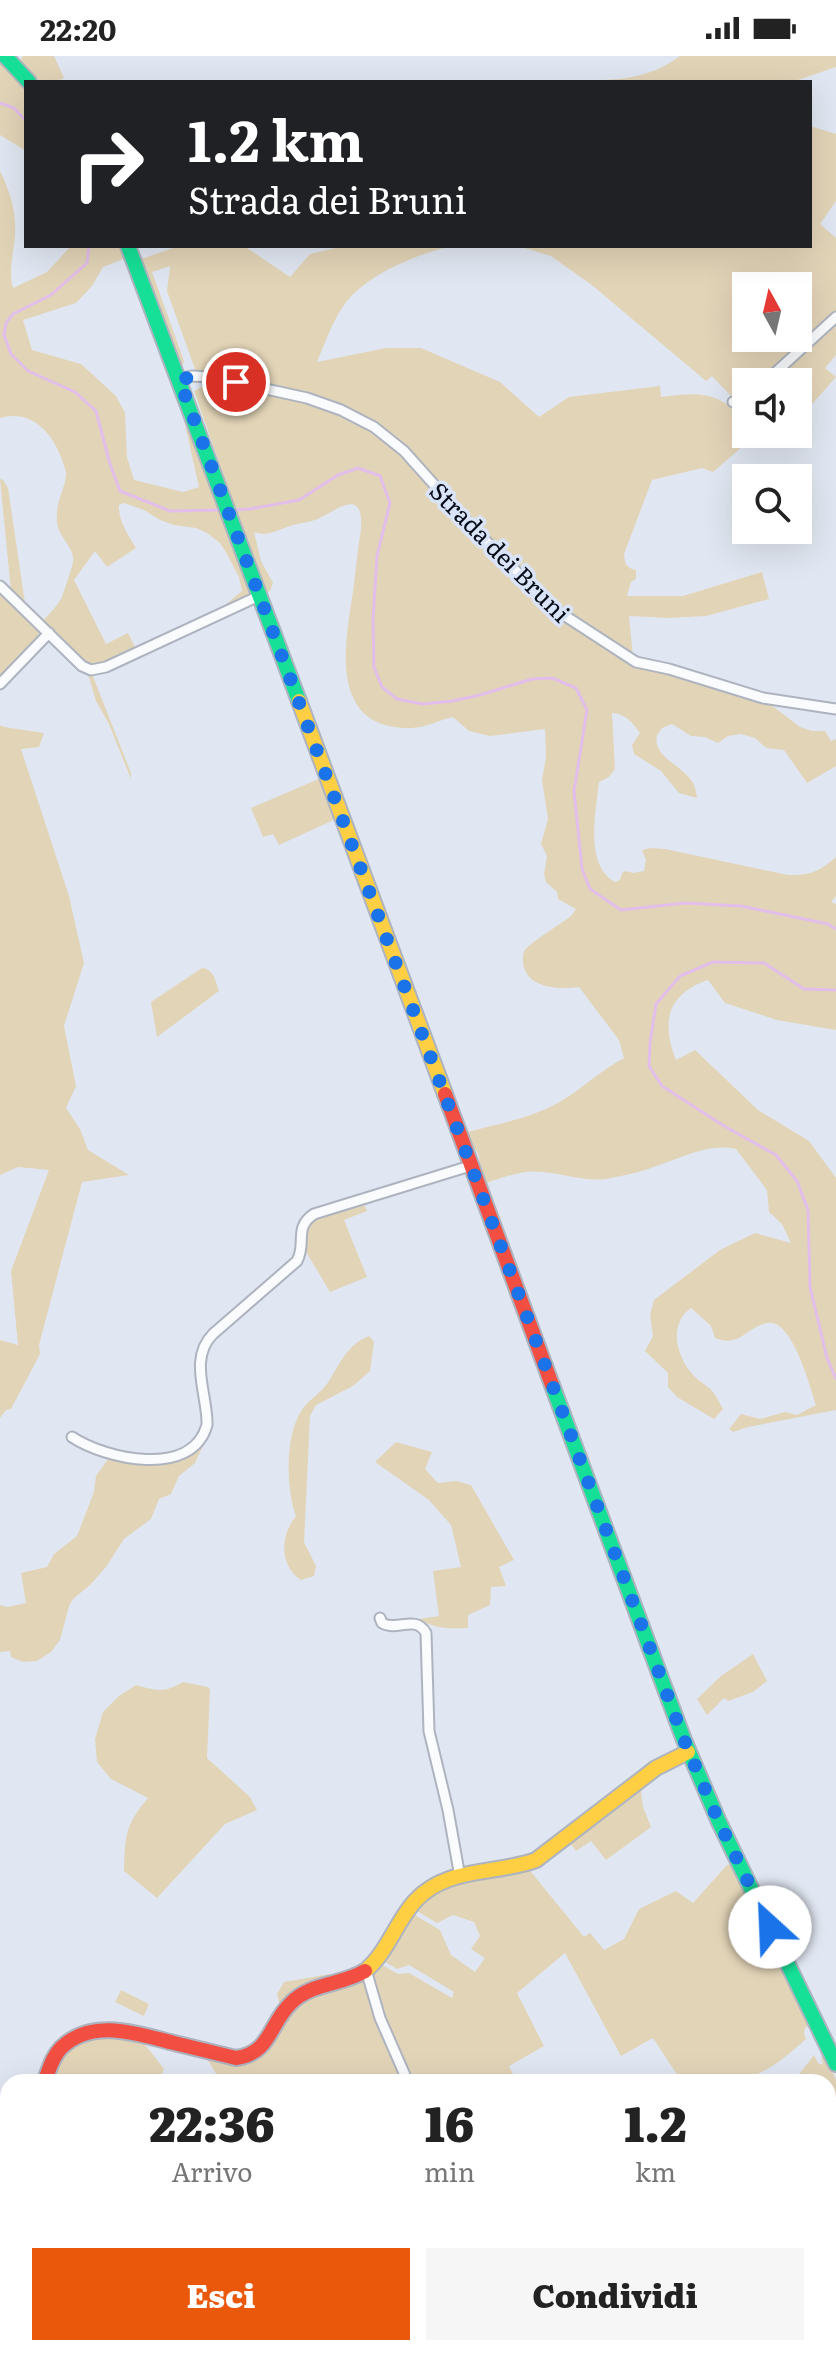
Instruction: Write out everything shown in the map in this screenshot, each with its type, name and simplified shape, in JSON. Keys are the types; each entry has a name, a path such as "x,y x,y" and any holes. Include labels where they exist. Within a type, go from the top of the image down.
{"main road":[{"path":"5,56 27,80"},
{"path":"129,248 688,1752 836,2064"},
{"path":"47,2074 63,2045 82,2035 104,2030 132,2032 236,2058 250,2056 261,2048 295,1999 366,1970 420,1896 442,1881 536,1860 656,1768 688,1752"}],"street":[{"path":"780,368 836,317"},
{"name":"Strada dei Bruni","path":"179,379 212,377 316,400 380,430 404,451 465,520 553,608 633,661 763,698 836,709"},
{"path":"0,586 89,670 96,670 259,596"},
{"path":"0,684 49,633"},
{"path":"72,1437 100,1450 142,1459 168,1458 188,1450 204,1434 207,1425 200,1360 203,1346 295,1264 300,1255 301,1230 306,1220 314,1214 470,1166"},
{"path":"380,1618 387,1626 419,1624 426,1633 429,1731 460,1877"},
{"path":"366,1970 380,2018 404,2074"}],"shaded area":[{"path":"23,56 54,56 64,78 38,80 20,61"},
{"path":"680,56 836,56 836,67 798,80 600,80 633,77 665,66"},
{"path":"0,59 24,85 24,150 0,135"},
{"path":"812,127 836,134 836,201 820,224 836,238 836,312 812,334 812,272 732,272 732,352 793,352 775,368 732,368 732,396 712,376 706,381 593,286 551,256 525,248 812,248"},
{"path":"0,171 11,198 14,216 13,288 47,272 69,248 124,248 128,257 103,267 92,286 76,303 23,320 32,350 81,364 116,396 125,413 127,457 134,480 183,492 199,487 184,420 186,412 251,589 249,596 214,614 242,591 239,577 220,543 196,528 174,525 124,503 119,505 119,511 136,548 107,567 95,551 74,580 106,644 128,633 136,649 103,664 83,662 43,621 62,597 73,561 72,552 57,523 57,508 66,474 61,457 51,438 38,424 20,416 0,418"},
{"path":"173,248 247,248 290,277 310,254 336,248 445,248 393,267 353,294 336,318 317,362 386,348 421,348 500,382 539,417 569,397 660,386 661,397 697,394 726,403 732,407 732,448 741,448 713,472 702,468 652,480 624,554 627,565 636,570 636,579 631,582 627,596 683,596 762,572 769,599 706,616 629,616 633,657 558,608 465,516 395,439 374,423 320,398 196,372 167,291 170,266 152,272 184,361 182,367 141,259"},
{"path":"836,322 836,355 825,368 836,377 812,404 812,368 786,368 804,352 812,352 812,344"},
{"path":"214,381 325,407 388,440 544,606 633,665 661,669 767,702 800,727 825,731 831,741 836,739 836,766 807,783 784,750 766,748 755,738 741,734 728,736 718,743 705,737 691,736 672,724 662,728 657,735 659,750 690,778 697,798 679,793 661,771 634,754 632,745 640,733 625,717 612,713 615,769 609,777 599,782 594,836 599,863 605,874 615,882 626,871 644,871 646,860 642,850 651,848 788,875 814,872 836,857 836,896 831,902 836,904 836,1030 777,1020 725,1003 708,980 694,986 676,1001 671,1011 669,1033 676,1060 695,1050 758,1110 809,1141 836,1178 836,1410 733,1432 729,1429 741,1414 760,1419 785,1412 797,1415 816,1405 799,1355 776,1324 760,1325 737,1339 724,1340 715,1338 711,1326 691,1308 684,1315 677,1332 679,1350 688,1368 713,1392 723,1409 714,1419 677,1397 668,1387 668,1373 645,1351 653,1336 650,1315 654,1300 720,1250 755,1233 791,1243 782,1224 769,1212 767,1190 736,1149 706,1149 641,1171 602,1179 535,1171 483,1184 479,1156 464,1133 540,1112 624,1058 619,1040 579,987 544,985 525,971 525,950 576,909 558,899 557,892 546,882 544,874 547,856 541,844 548,819 542,780 546,757 545,729 490,736 469,731 453,717 419,727 399,728 375,721 361,710 347,678 346,658 361,529 358,508 346,505 312,521 268,533 254,532 261,561 273,583 270,591 265,593 194,391"},
{"path":"0,479 8,488 25,603 11,591"},
{"path":"0,591 38,628 39,637 0,678"},
{"path":"88,674 92,674 131,779 109,724 96,701"},
{"path":"0,725 44,733 39,747 21,749 69,896 84,963 64,1026 76,1086 66,1108 80,1129 88,1150 129,1175 82,1182 39,1345 40,1354 11,1409 0,1418 0,1340 18,1345 11,1271 49,1170 18,1167 0,1175"},
{"path":"321,778 336,819 279,845 273,834 263,837 251,808"},
{"path":"202,968 212,973 219,991 157,1037 151,1002"},
{"path":"363,1202 367,1211 344,1220 367,1277 330,1292 305,1250 307,1225 315,1217"},
{"path":"369,1336 374,1342 370,1371 353,1386 316,1405 310,1416 304,1542 316,1566 314,1576 301,1580 289,1566 284,1550 287,1532 296,1516 290,1492 289,1464 295,1424 303,1408 326,1386 350,1349"},
{"path":"209,1433 195,1463 179,1476 171,1494 159,1499 151,1519 124,1539 106,1567 73,1599 60,1640 51,1652 37,1661 23,1662 11,1657 10,1651 0,1652 0,1605 7,1607 26,1603 21,1573 47,1567 54,1554 77,1536 94,1492 96,1476 110,1456 157,1462 202,1441"},
{"path":"396,1442 432,1452 425,1469 438,1483 456,1481 471,1485 514,1560 499,1567 506,1586 491,1587 490,1605 468,1615 468,1628 443,1628 419,1619 439,1616 433,1571 461,1567 451,1525 429,1500 375,1462"},
{"path":"753,1654 767,1681 753,1692 728,1701 724,1698 707,1715 697,1699 721,1676"},
{"path":"183,1682 210,1690 207,1758 250,1797 257,1810 225,1824 157,1898 124,1871 128,1832 148,1798 111,1779 97,1762 95,1739 103,1712 119,1696 136,1685 160,1690"},
{"path":"640,1785 643,1807 651,1827 606,1860 591,1841 576,1851 568,1840"},
{"path":"734,1864 810,2025 805,2028 806,2039 776,2064 757,2074 677,2074 653,2038 621,2056 565,1953 517,1993 544,2046 509,2066 513,2074 407,2074 383,2019 369,1972 377,1962 398,1974 409,1973 452,1998 454,1992 409,1965 397,1969 380,1959 410,1912 440,1930 451,1955 475,1972 485,1958 471,1949 480,1936 474,1922 453,1915 437,1923 412,1908 438,1886 527,1867 584,1937 590,1933 604,1950 624,1939 639,1909 676,1891 693,1903 727,1865"},
{"path":"330,1974 345,1975 281,2011 277,1994 284,1982"},
{"path":"365,1975 402,2074 216,2074 204,2054 237,2061 294,2004"},
{"path":"121,1990 149,2004 144,2016 115,2002"},
{"path":"95,2035 139,2037 164,2069 162,2074 53,2074 66,2048"},
{"path":"824,2053 833,2074 800,2073 814,2055 823,2065 821,2055"}],"waterway":[{"path":"0,103 14,108 24,119"},
{"path":"89,248 87,263 51,295 13,314 6,323 4,335 11,354 28,371 75,392 96,411 120,491 170,511 221,510"},
{"path":"233,510 299,500 338,475 358,468 380,476 390,503 377,556 373,619 374,667 382,687 397,699 423,704 480,695 532,679 552,678 576,688 587,710 574,791 582,869 590,889 621,910 685,903 741,906 828,924 836,929"},
{"path":"836,990 804,989 764,963 713,962 680,976 656,1004 649,1066 662,1086 776,1155 797,1181 808,1210 810,1287 827,1358 836,1379"}],"traffic: fast":[{"path":"5,56 27,80"},
{"path":"129,248 299,701"},
{"path":"552,1385 684,1740 719,1822 836,2064"}],"traffic: slow":[{"path":"299,701 445,1094"},
{"path":"365,1971 373,1964 408,1909 428,1890 457,1877 536,1860 656,1768 688,1752"}],"traffic: jam":[{"path":"445,1094 552,1385"},
{"path":"47,2074 61,2048 73,2039 101,2030 131,2032 236,2058 248,2055 263,2044 284,2011 299,1996 365,1971"}],"route":[{"path":"236,382 205,376 179,379 684,1740 719,1822 770,1927"}]}
